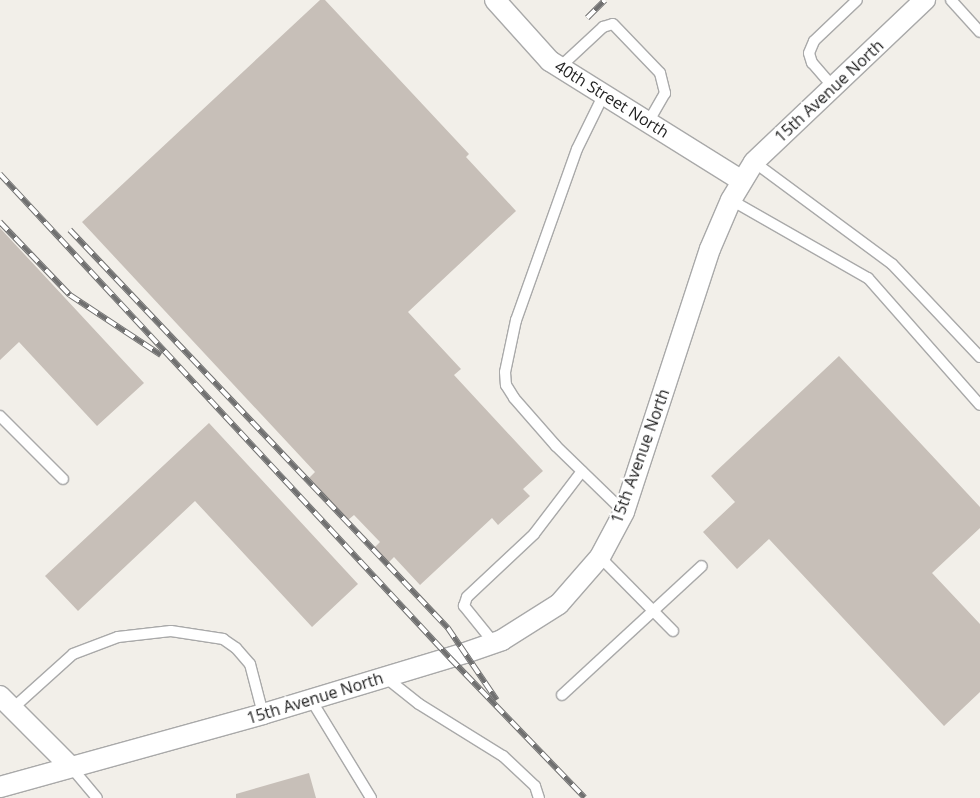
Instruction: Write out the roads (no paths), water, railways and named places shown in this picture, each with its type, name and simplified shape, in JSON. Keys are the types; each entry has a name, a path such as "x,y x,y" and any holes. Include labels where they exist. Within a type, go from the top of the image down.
{"street":[{"name":"40th Street North","path":"495,0 550,61 742,181"},
{"name":"15th Avenue North","path":"0,787 264,714 310,698 494,643 534,622 559,604 600,557 624,512 710,249 731,200 742,181 754,162 925,0"},
{"path":"6,702 71,767"}],"lane":[{"path":"834,88 812,63 809,53 814,41 857,0"},
{"path":"951,0 980,32"},
{"path":"560,67 603,26 613,24 660,73 665,93 648,122"},
{"path":"604,94 577,149 520,311 505,372 506,385 514,398 582,471 624,512"},
{"path":"754,162 892,264 980,356"},
{"path":"731,200 868,278 980,405"},
{"path":"0,416 63,479"},
{"path":"494,643 464,606 467,597 534,534 582,471"},
{"path":"600,557 674,631"},
{"path":"562,695 702,566"},
{"path":"6,702 73,654 118,637 171,631 223,639 236,648 250,664 264,714"},
{"path":"384,677 420,704 503,756 535,786 539,798"},
{"path":"310,698 371,798"},
{"path":"71,767 97,798"}],"railway":[{"path":"587,18 605,0"},
{"path":"0,174 450,658 585,798"},
{"path":"0,222 70,295 161,355"},
{"path":"70,230 448,628 497,700"}]}
